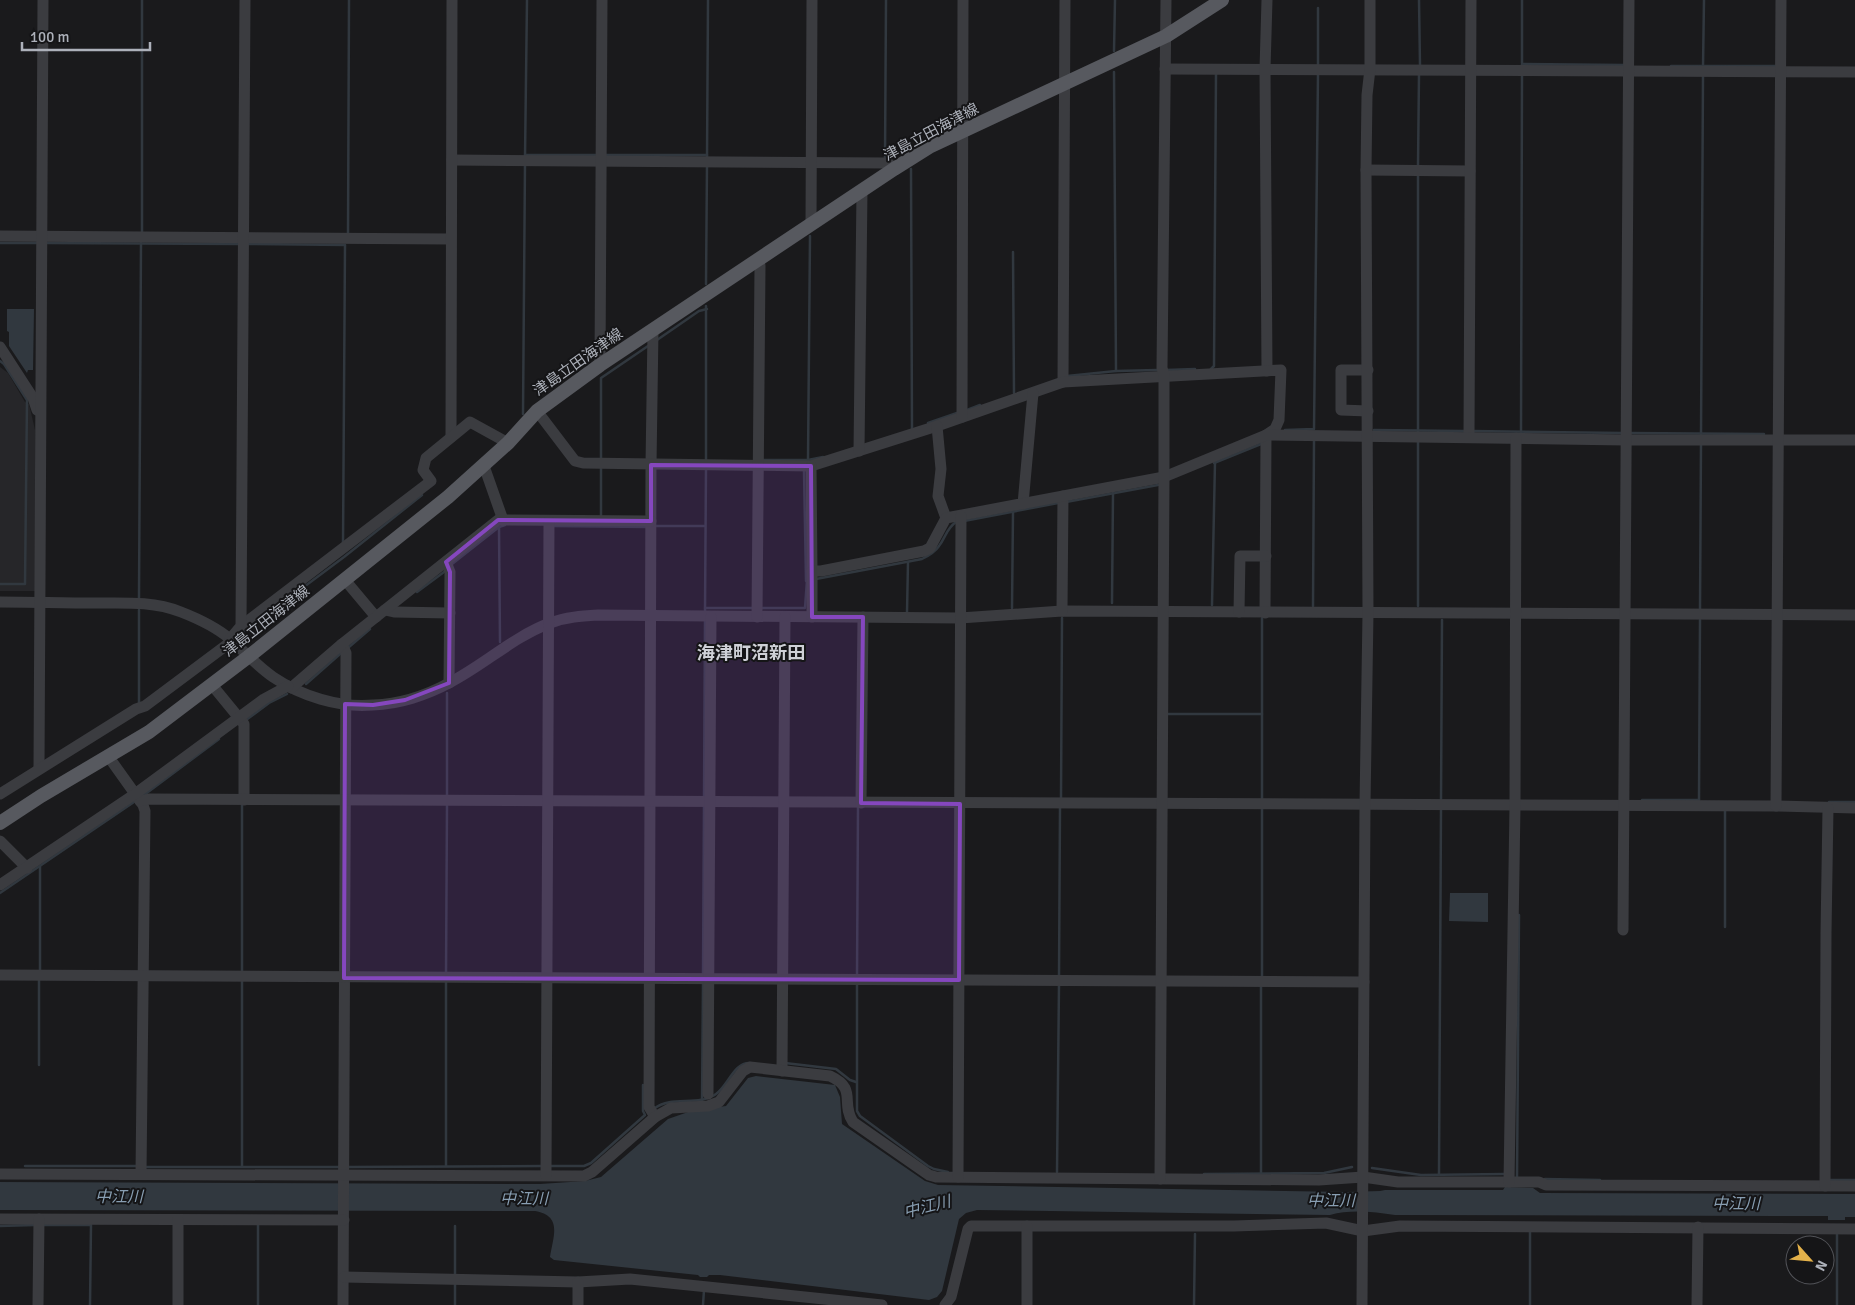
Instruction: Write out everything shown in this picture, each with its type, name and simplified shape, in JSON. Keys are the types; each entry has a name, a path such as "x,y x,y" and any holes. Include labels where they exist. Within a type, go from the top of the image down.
{"main road":[{"name":"津島立田海津線","path":"0,822 149,732 248,657 448,497 508,443 537,411 600,365 862,190 929,148 1166,36 1222,0"}],"street":[{"path":"39,769 43,0"},
{"path":"241,626 245,0"},
{"path":"451,437 452,0"},
{"path":"600,365 602,0"},
{"path":"811,224 812,0"},
{"path":"962,417 964,0"},
{"path":"1063,382 1064,0"},
{"path":"1160,1178 1164,477 1164,375 1162,368 1166,0"},
{"path":"1267,0 1265,69 1267,370"},
{"path":"1362,1305 1368,613 1366,170 1367,95 1370,69 1370,0"},
{"path":"1469,437 1471,0"},
{"path":"1623,930 1629,0"},
{"path":"1776,806 1781,0"},
{"path":"1166,69 1855,72"},
{"path":"452,160 811,161 888,163 894,169"},
{"path":"1366,170 1470,171"},
{"path":"859,451 862,190"},
{"path":"0,236 450,239"},
{"path":"757,617 759,260"},
{"path":"653,330 649,1107 655,1117"},
{"path":"0,348 32,398 40,419"},
{"path":"537,411 575,461 583,463 811,466 937,426 1063,382 1281,370 1279,420 1276,429 1266,434 1164,477 946,518"},
{"path":"1368,370 1341,370 1341,410 1368,411"},
{"path":"1023,504 1033,392"},
{"path":"0,794 136,709 145,706 231,640 241,626 431,481 423,470 426,458 470,422 508,443"},
{"path":"812,571 821,571 924,551 930,548 946,518 938,496 940,469 937,426"},
{"path":"1266,434 1626,440 1855,440"},
{"path":"1265,613 1266,434"},
{"path":"1510,1182 1515,806 1516,438"},
{"path":"484,466 504,520"},
{"path":"811,466 812,617"},
{"path":"1062,611 1063,496"},
{"path":"958,1177 961,516"},
{"path":"0,885 137,798 239,717 264,699 290,687 498,520 651,521"},
{"path":"546,1175 549,521"},
{"path":"1239,612 1240,556 1266,556"},
{"path":"446,562 450,572 449,683"},
{"path":"344,580 376,617"},
{"path":"0,602 149,604 178,611 208,623 231,640 248,657 290,687 321,699 345,704 373,706 405,700 449,683 522,637 549,624 569,618 598,615 960,618 1062,611 1855,615"},
{"path":"386,610 394,612 450,613"},
{"path":"704,1102 707,617"},
{"path":"861,803 864,617"},
{"path":"782,1071 785,618"},
{"path":"342,644 346,653 343,1305"},
{"path":"212,684 244,724 244,800"},
{"path":"108,756 145,811 141,1174"},
{"path":"137,798 548,802 1776,806 1855,808"},
{"path":"1825,1186 1828,808"},
{"path":"0,841 26,868"},
{"path":"0,975 1364,982"},
{"path":"0,1174 344,1177 584,1176 592,1172 655,1117 671,1108 704,1102 719,1102 743,1071 750,1067 830,1076 841,1081 847,1092 848,1114 853,1122 929,1175 936,1177 1539,1182 1546,1185 1855,1186"},
{"path":"0,1219 178,1220 344,1217"},
{"path":"38,1219 38,1305"},
{"path":"178,1220 178,1305"},
{"path":"945,1305 951,1297 968,1230 971,1226 1234,1226 1326,1223 1363,1227 1855,1229"},
{"path":"1027,1226 1027,1305"},
{"path":"1697,1305 1698,1227"},
{"path":"344,1277 578,1282 630,1279 882,1305"},
{"path":"578,1282 578,1305"}],"highlighted area":[{"path":"651,465 811,466 812,617 863,617 861,803 960,804 959,980 344,978 345,704 373,705 405,700 449,683 450,572 446,562 498,520 651,521"}],"shaded area":[{"path":"0,367 8,373 25,402 29,404 35,430 35,591 0,591"}],"water":[{"path":"7,309 34,309 33,370 28,370 27,373 9,346"},
{"path":"1450,893 1488,893 1488,922 1449,921"},
{"name":"中江川","path":"756,1076 835,1085 840,1097 842,1124 925,1181 938,1185 1347,1192 1385,1190 1503,1190 1505,1187 1533,1188 1540,1193 1855,1194 1855,1217 1845,1217 1845,1220 1828,1220 1828,1216 1395,1215 1371,1212 1330,1215 977,1210 966,1213 959,1219 942,1291 937,1297 929,1300 720,1275 700,1277 698,1275 554,1260 550,1257 554,1235 553,1222 550,1217 535,1211 0,1210 0,1182 540,1184 585,1181 601,1177 668,1119 691,1111 726,1106 748,1078"}],"waterway":[{"path":"142,0 142,233"},
{"path":"348,234 349,0"},
{"path":"525,157 527,0"},
{"path":"707,158 708,0"},
{"path":"885,158 886,0"},
{"path":"1114,51 1115,0"},
{"path":"1419,0 1420,65"},
{"path":"1522,0 1522,63"},
{"path":"1703,67 1704,0"},
{"path":"1318,8 1318,65"},
{"path":"1522,67 1522,64 1624,65"},
{"path":"1671,66 1777,66"},
{"path":"1114,72 1116,371"},
{"path":"1211,369 1214,366 1216,73"},
{"path":"1285,430 1314,429 1318,74"},
{"path":"1418,165 1419,74"},
{"path":"1521,434 1522,74"},
{"path":"1701,436 1703,75"},
{"path":"525,155 597,155"},
{"path":"605,155 707,155"},
{"path":"523,414 525,163"},
{"path":"706,284 707,165"},
{"path":"911,169 912,429"},
{"path":"1418,175 1418,433"},
{"path":"808,460 810,236"},
{"path":"0,243 36,243"},
{"path":"46,243 238,244"},
{"path":"139,598 141,243"},
{"path":"247,244 345,245"},
{"path":"343,544 345,245"},
{"path":"1013,252 1014,393"},
{"path":"706,306 706,461"},
{"path":"657,340 699,311 707,309"},
{"path":"601,460 601,378 648,346"},
{"path":"0,361 4,364 27,400 25,584 0,584"},
{"path":"1166,370 1195,369"},
{"path":"1067,376 1116,371 1157,370"},
{"path":"967,410 980,405"},
{"path":"928,423 957,413"},
{"path":"1374,430 1464,431"},
{"path":"1473,431 1623,433"},
{"path":"1630,433 1764,434"},
{"path":"1313,606 1314,440"},
{"path":"1418,440 1418,606"},
{"path":"1214,463 1261,444"},
{"path":"1700,610 1701,444"},
{"path":"762,460 808,460 823,457"},
{"path":"1212,605 1215,462"},
{"path":"705,611 706,467"},
{"path":"601,468 601,516"},
{"path":"804,471 806,581"},
{"path":"1066,502 1158,485"},
{"path":"1112,603 1113,493"},
{"path":"241,634 344,557 422,495"},
{"path":"964,521 1058,503"},
{"path":"1012,608 1013,512"},
{"path":"816,579 922,559 937,548 948,530 956,522"},
{"path":"452,564 499,527 505,525"},
{"path":"553,526 647,527"},
{"path":"654,526 705,526"},
{"path":"499,527 500,642"},
{"path":"907,612 908,562"},
{"path":"417,592 444,572"},
{"path":"761,608 805,608 807,580"},
{"path":"705,608 754,608"},
{"path":"139,610 139,704"},
{"path":"1061,798 1062,618"},
{"path":"1262,618 1262,801"},
{"path":"704,799 705,619"},
{"path":"1441,801 1442,620"},
{"path":"1699,800 1700,620"},
{"path":"349,647 370,629"},
{"path":"306,684 340,654"},
{"path":"447,693 447,796"},
{"path":"246,720 269,703 287,694"},
{"path":"1166,714 1262,714"},
{"path":"144,795 219,739"},
{"path":"1642,800 1699,800"},
{"path":"0,893 134,802"},
{"path":"1829,802 1855,802"},
{"path":"242,804 242,972"},
{"path":"703,974 704,804"},
{"path":"446,974 447,805"},
{"path":"857,975 858,807"},
{"path":"1059,977 1060,807"},
{"path":"1262,808 1262,977"},
{"path":"1439,1174 1441,809"},
{"path":"1725,809 1725,927"},
{"path":"40,866 40,970"},
{"path":"1517,1179 1519,915"},
{"path":"39,980 39,1065"},
{"path":"242,980 242,1166"},
{"path":"446,981 446,1166"},
{"path":"702,1104 703,982"},
{"path":"857,983 857,1111 860,1116 928,1166 948,1172"},
{"path":"1057,1172 1059,985"},
{"path":"1261,986 1261,1173"},
{"path":"655,1108 669,1102 709,1098 720,1090 735,1070 744,1064 750,1063"},
{"path":"785,1063 836,1069 850,1080 856,1082"},
{"path":"551,1166 584,1166 591,1163 645,1115 643,1111 643,1085"},
{"path":"25,1166 136,1166"},
{"path":"348,1167 543,1166"},
{"path":"144,1167 340,1167"},
{"path":"1204,1174 1324,1173 1352,1167"},
{"path":"1372,1168 1421,1175 1505,1174"},
{"path":"1545,1179 1600,1180"},
{"path":"1829,1180 1855,1180"},
{"path":"0,1226 35,1225"},
{"path":"43,1225 91,1225 90,1305"},
{"path":"258,1225 258,1305"},
{"path":"455,1226 455,1275"},
{"path":"1530,1229 1530,1305"},
{"path":"1837,1232 1837,1305"},
{"path":"1194,1305 1195,1234"},
{"path":"455,1282 455,1305"},
{"path":"703,1305 704,1290"}],"district":[{"name":"海津町沼新田","path":"751,653"}]}
